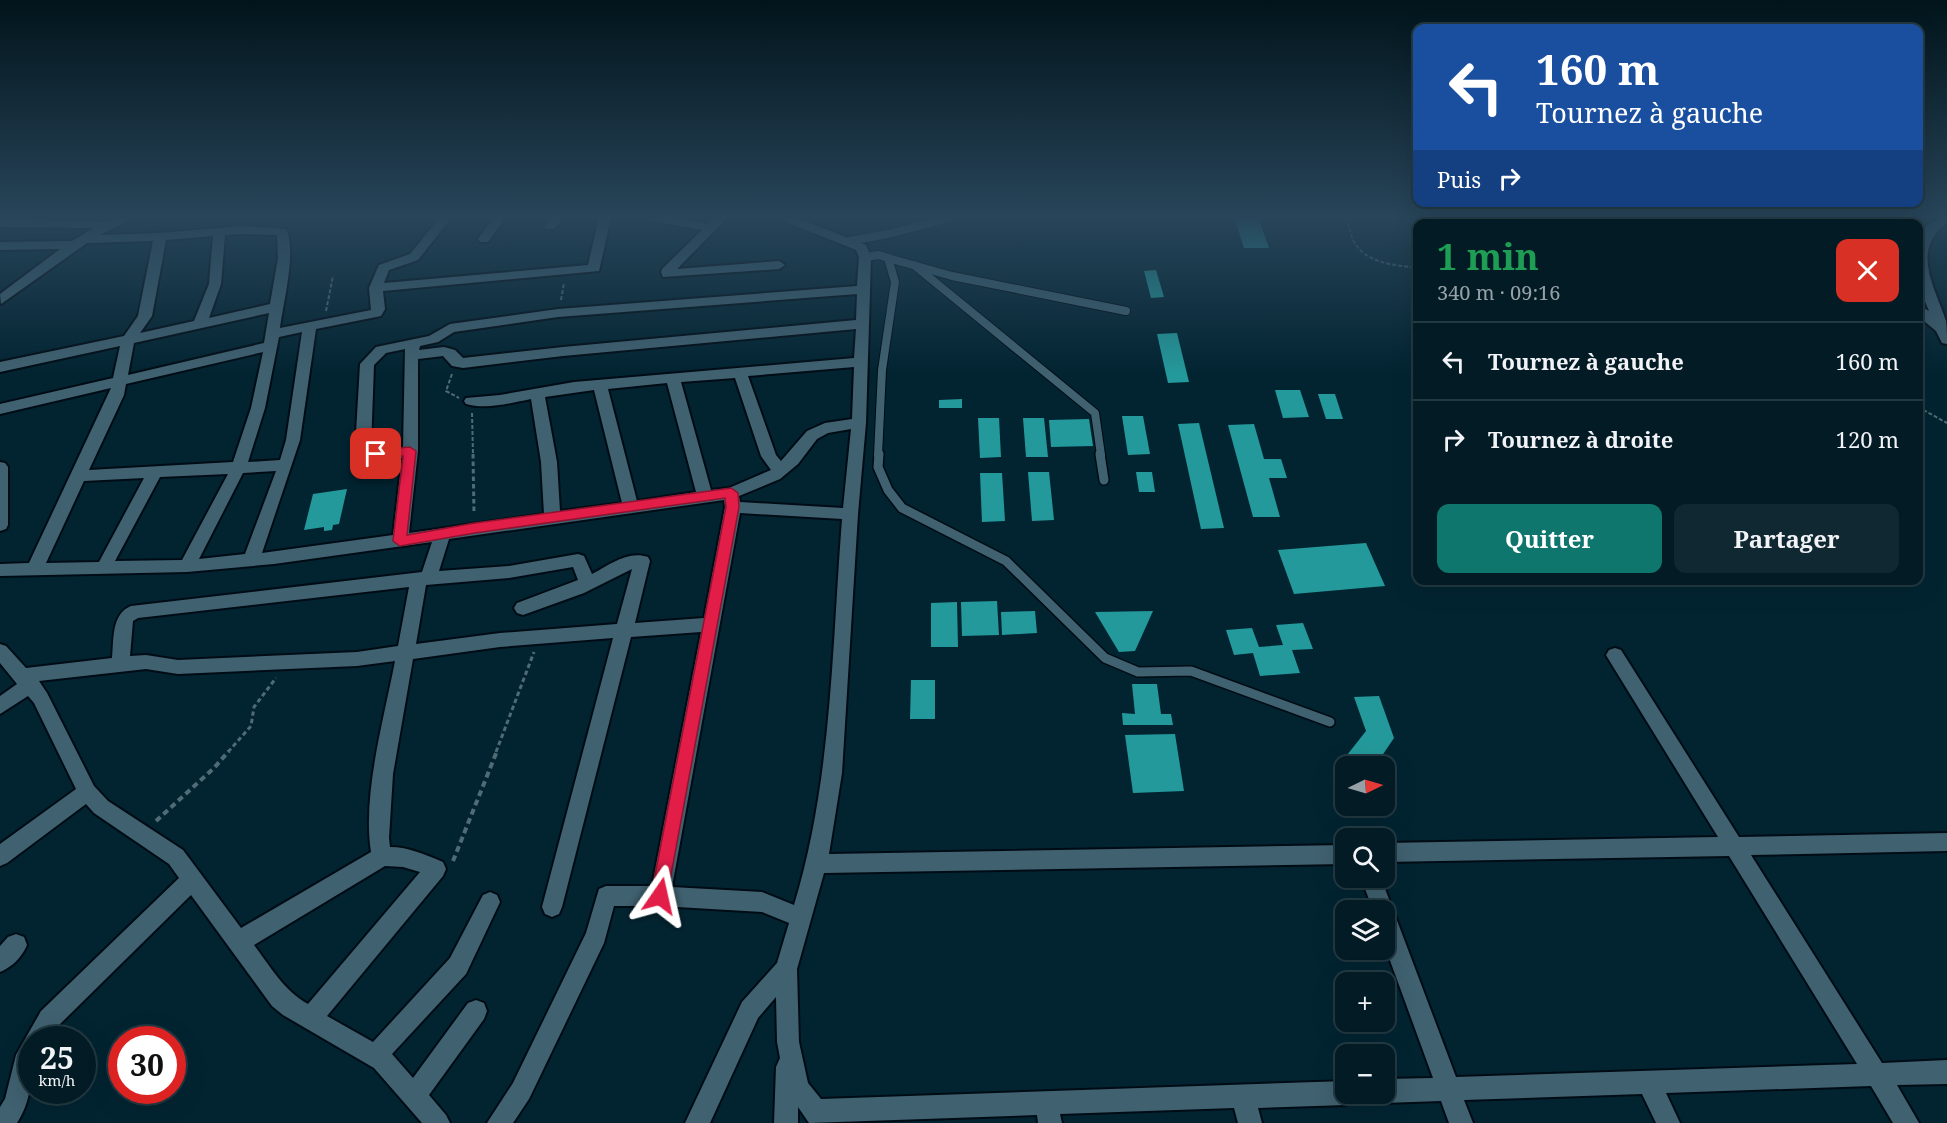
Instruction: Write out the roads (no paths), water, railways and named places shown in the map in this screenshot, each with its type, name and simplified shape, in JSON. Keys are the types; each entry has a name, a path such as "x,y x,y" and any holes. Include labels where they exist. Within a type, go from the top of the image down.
{"street":[{"path":"0,301 41,269"},
{"path":"34,570 117,395 128,341 145,316 154,269"},
{"path":"200,323 215,284 216,269"},
{"path":"187,566 237,469 248,442 272,340 283,269"},
{"path":"0,409 120,380 317,326 376,313 378,309 376,288 383,269"},
{"path":"376,288 591,269"},
{"path":"669,269 668,274 725,269"},
{"path":"786,1123 788,1042 786,969 817,864 832,773 850,514 859,423 864,269"},
{"path":"1923,275 1945,334"},
{"path":"412,350 450,328 558,313 863,290"},
{"path":"0,367 276,307"},
{"path":"1923,314 1945,334"},
{"path":"410,451 368,454 363,450 367,364 381,350 394,346 412,350 444,351 450,353 457,363 550,351 723,338 863,324"},
{"path":"251,560 286,465 317,326"},
{"path":"400,541 410,451 412,350"},
{"path":"471,401 500,400 600,385 860,362"},
{"path":"740,373 769,456 780,471"},
{"path":"673,379 705,496"},
{"path":"600,385 631,506"},
{"path":"537,393 549,462 552,518"},
{"path":"660,896 732,500 780,471 793,460 812,435 825,428 859,423"},
{"path":"78,476 286,465"},
{"path":"0,467 0,525"},
{"path":"103,569 154,473"},
{"path":"0,570 187,566 251,560 400,541 475,528 705,496 850,514"},
{"path":"382,857 379,838 383,774 405,653 424,578 442,534"},
{"path":"120,664 124,620 129,614 137,611 424,578 509,572 578,560 587,582"},
{"path":"523,608 578,588 632,561 642,561 552,907"},
{"path":"0,706 26,680 120,664 157,662 178,668 287,664 405,653 500,640 539,639 711,624"},
{"path":"0,651 26,680 51,715 87,792 100,807 176,857 280,998 291,1007 312,1017 382,1060 438,1123"},
{"path":"1615,655 1907,1123"},
{"path":"0,856 87,792"},
{"path":"1395,853 1947,842"},
{"path":"817,864 1335,854"},
{"path":"238,942 382,857 398,856 412,859 436,869 312,1017"},
{"path":"45,1026 49,1019 192,880"},
{"path":"499,1123 521,1091 597,936 606,896 660,896 762,902 801,918"},
{"path":"375,1056 458,966 490,903"},
{"path":"1395,942 1461,1123"},
{"path":"0,961 16,945"},
{"path":"697,1123 722,1074 750,1010 786,969"},
{"path":"414,1096 476,1011"},
{"path":"788,1042 798,1088 819,1117 1048,1113 1243,1096 1335,1093"},
{"path":"1395,1091 1947,1072"},
{"path":"1648,1082 1668,1123"},
{"path":"3,1123 16,1104 18,1095"},
{"path":"1243,1096 1250,1123"}],"lane":[{"path":"891,269 895,282 882,370 878,466 888,490 902,508 1006,561 1104,658 1138,672 1191,671 1330,722"},
{"path":"919,269 1095,412 1104,480"},
{"path":"929,269 1126,311"}]}
